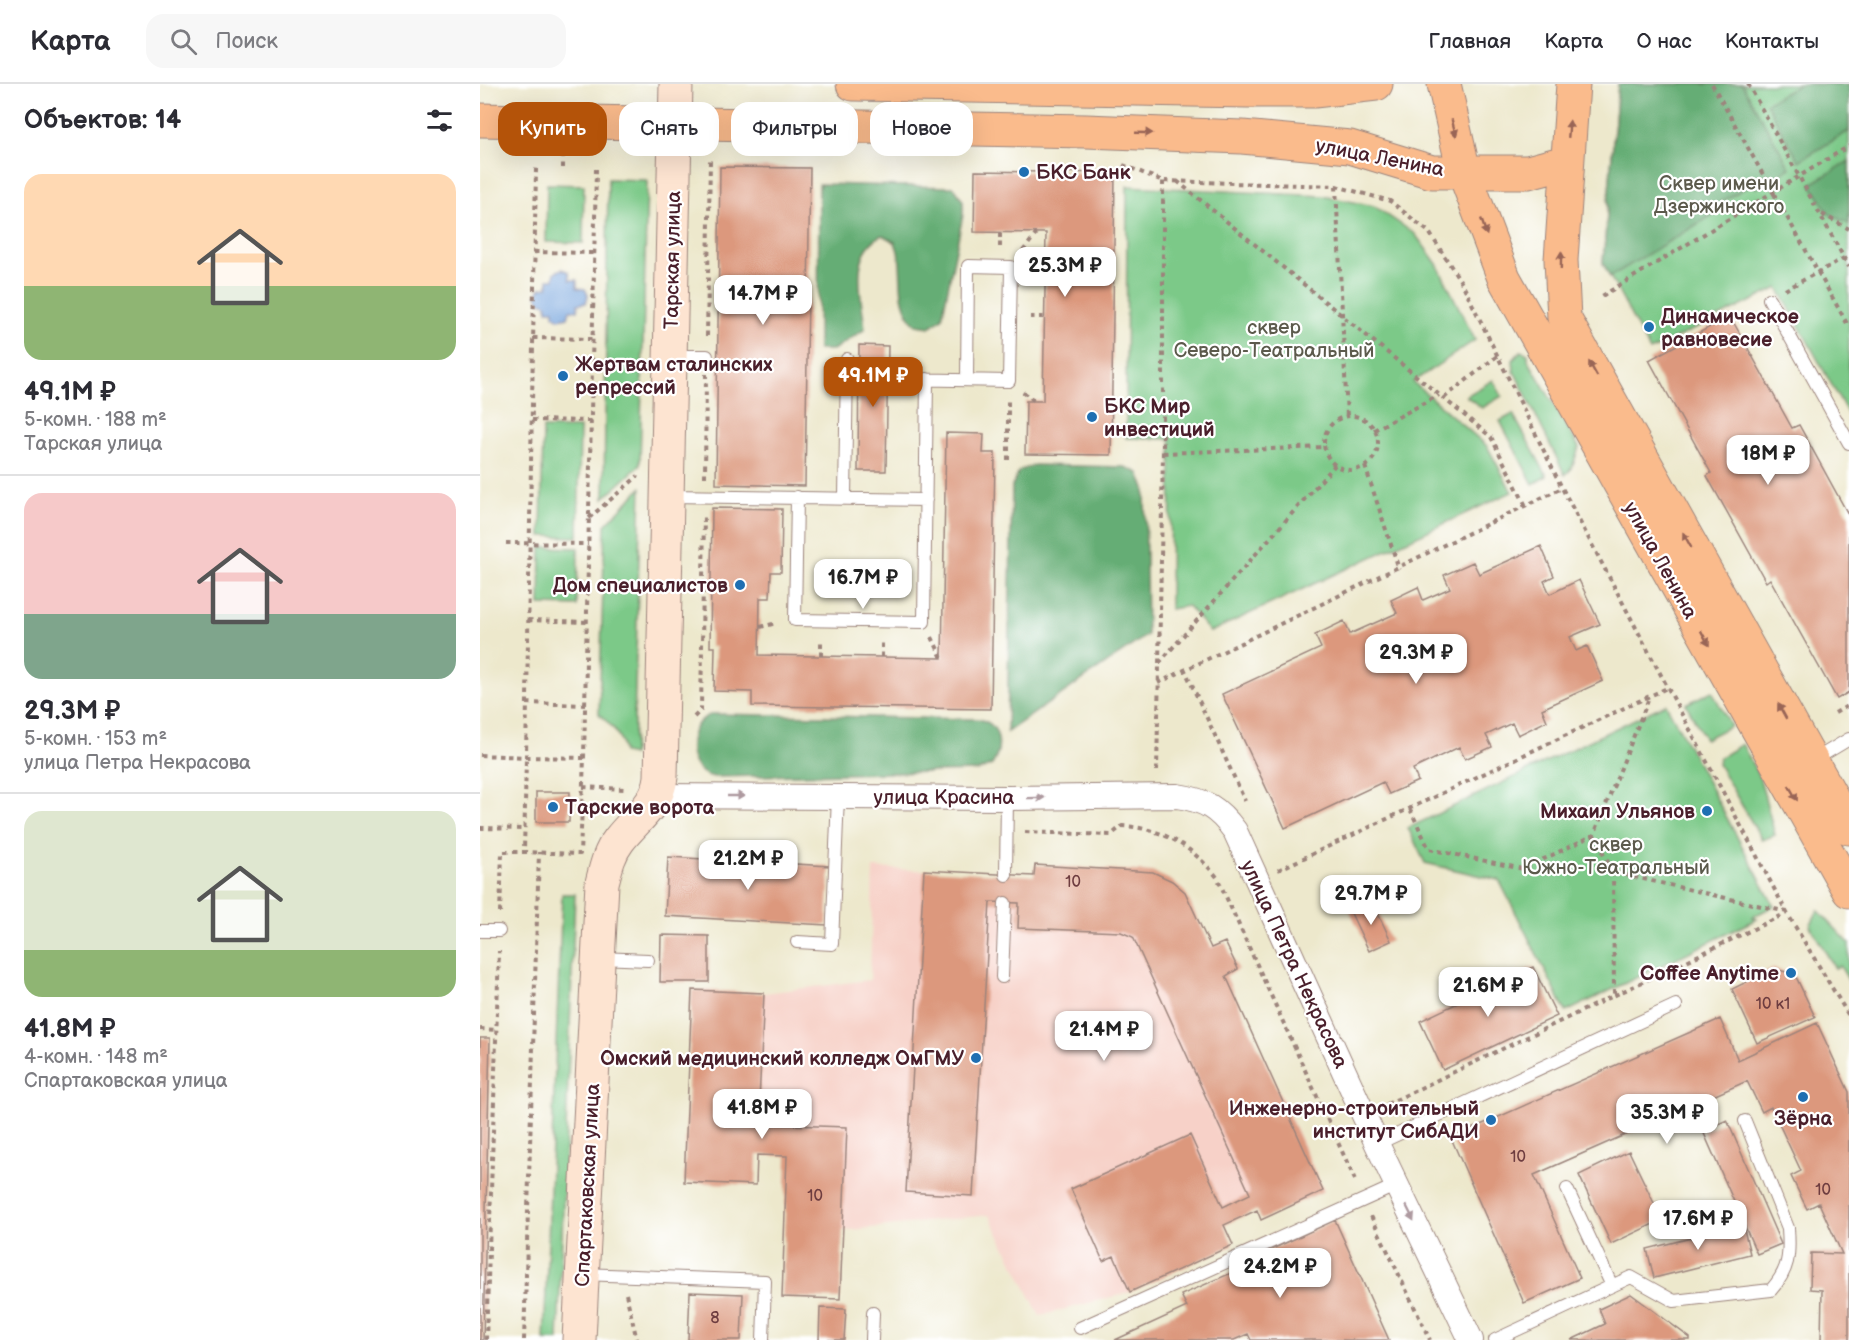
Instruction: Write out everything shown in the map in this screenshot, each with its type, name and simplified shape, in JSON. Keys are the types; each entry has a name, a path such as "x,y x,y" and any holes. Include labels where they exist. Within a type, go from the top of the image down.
{"main road":[{"path":"854,84 1247,92 1314,92 1363,86"},
{"path":"1444,84 1464,172 1528,172 1566,162 1569,88"},
{"path":"1012,129 1013,86"},
{"name":"улица Ленина","path":"480,120 619,123"},
{"name":"улица Ленина","path":"719,125 1012,129 1242,137 1350,147 1432,172 1464,172 1504,278 1849,891"},
{"name":"улица Ленина","path":"1566,162 1560,260 1564,318 1810,762 1849,828"}],"street":[{"name":"Тарская улица","path":"676,84 676,102"},
{"name":"Тарская улица","path":"643,792 661,771 674,156"},
{"name":"улица Красина","path":"643,792 1007,798 1177,796 1200,800 1214,806 1225,818"},
{"name":"Спартаковская улица","path":"579,1340 602,884 608,858 643,792"},
{"name":"улица Петра Некрасова","path":"1225,818 1235,831 1377,1144 1471,1340"}],"lane":[{"path":"900,379 1009,381 1011,267 968,266 967,380"},
{"path":"1769,299 1849,443"},
{"path":"670,356 707,356"},
{"path":"844,498 847,358"},
{"path":"797,497 795,620 924,622 927,379"},
{"path":"667,496 926,500"},
{"path":"1810,762 1849,739"},
{"path":"797,942 832,944 838,796"},
{"path":"1006,875 1007,798"},
{"path":"1002,977 1005,903"},
{"path":"480,931 499,931"},
{"path":"599,958 648,960"},
{"path":"1377,1144 1676,1005"},
{"path":"1495,1340 1631,1277 1674,1301 1771,1290 1785,1274 1789,1247 1788,1228 1745,1121"},
{"path":"1080,1328 1397,1185"},
{"path":"1567,1189 1612,1286"},
{"path":"582,1274 765,1281 763,1340"},
{"path":"872,1340 873,1312"}],"path":[{"path":"1712,84 1849,327"},
{"path":"1748,84 1822,214 1849,267"},
{"path":"1602,296 1849,146"},
{"path":"563,156 563,168"},
{"path":"701,710 710,159"},
{"path":"1123,165 1163,181 1336,186 1390,201 1428,232 1462,285 1562,488 1787,913 1849,1016"},
{"path":"524,852 536,168"},
{"path":"486,1340 502,852 580,854 596,169"},
{"path":"1157,769 1163,453 1163,181"},
{"path":"1176,181 1491,437 1526,506"},
{"path":"1336,186 1347,417"},
{"path":"1822,214 1849,229"},
{"path":"534,252 594,253"},
{"path":"1769,299 1844,258"},
{"path":"533,338 592,339"},
{"path":"1444,398 1497,356"},
{"path":"1008,460 1009,381"},
{"path":"1374,430 1439,395"},
{"path":"1347,417 1363,419 1374,430 1377,438 1376,454 1365,466 1350,470 1335,465 1324,447 1332,424 1347,417"},
{"path":"531,420 591,422"},
{"path":"1163,453 1324,447"},
{"path":"1159,663 1335,465"},
{"path":"1365,466 1399,569"},
{"path":"589,519 643,472"},
{"path":"1158,683 1184,668 1399,569 1562,488"},
{"path":"506,543 588,544"},
{"path":"528,620 587,622"},
{"path":"1278,870 1669,687"},
{"path":"1410,809 1429,849 1523,869 1594,835 1649,697"},
{"path":"527,703 585,705"},
{"path":"1835,713 1849,705"},
{"path":"480,754 584,758"},
{"path":"583,787 643,792"},
{"path":"1006,831 1111,835 1122,826 1138,826 1159,832 1182,843 1201,858 1217,877 1430,1340"},
{"path":"480,828 524,829"},
{"path":"1594,835 1613,872 1614,994"},
{"path":"524,1340 539,852"},
{"path":"1613,872 1787,913"},
{"path":"1386,1104 1787,913"},
{"path":"480,1029 497,1030"},
{"path":"621,1275 637,1340"}],"shaded area":[{"name":"Омский медицинский колледж ОмГМУ","path":"1035,865 1153,872 1172,881 1185,892 1211,947 1225,942 1238,969 1226,976 1324,1191 1261,1220 1257,1210 1224,1224 1233,1245 1130,1292 1040,1316 989,1215 842,1231 846,1127 759,1124 756,1185 684,1182 692,990 764,993 870,980 873,868 1034,876"}],"green space":[{"name":"Сквер имени Дзержинского","path":"1618,84 1849,84 1849,416 1778,288 1650,351 1603,263"},
{"path":"1618,84 1742,84 1790,168 1756,188 1753,183 1713,207 1716,213 1610,277 1603,263"},
{"path":"1800,84 1849,84 1849,131 1799,161 1766,103"},
{"path":"1849,161 1849,224 1829,214 1811,184"},
{"path":"608,179 647,180 640,465 604,498"},
{"path":"547,184 584,185 583,243 546,242"},
{"path":"819,184 954,187 963,201 963,215 942,318 930,327 916,325 904,305 900,264 895,242 882,235 871,243 861,264 860,290 865,329 833,350 818,350"},
{"name":"сквер Северо-Театральный","path":"1127,186 1323,196 1374,206 1415,234 1437,264 1475,340 1413,382 1487,446 1512,492 1210,632 1188,606 1170,609 1171,439 1126,438"},
{"path":"1521,351 1528,354 1528,360 1579,447 1572,468 1565,475 1514,371 1513,360"},
{"path":"1493,380 1502,396 1482,408 1466,396"},
{"path":"1513,414 1547,476 1533,484 1500,421"},
{"path":"543,428 580,428 578,537 541,536"},
{"path":"1034,465 1125,467 1139,473 1145,488 1147,635 1007,732 1012,486 1019,471"},
{"path":"641,488 633,755 623,753 618,736 599,714 605,525"},
{"path":"541,547 578,548 577,606 540,605"},
{"path":"1712,691 1731,726 1705,739 1686,704"},
{"name":"сквер Южно-Театральный","path":"1666,704 1774,906 1752,917 1757,919 1566,1012 1499,880 1425,863 1408,828"},
{"path":"714,714 978,719 986,721 995,731 998,737 998,751 992,765 978,771 714,777 704,773 696,766 691,746 692,735 697,725 704,718"},
{"path":"1742,744 1760,779 1775,835 1762,840 1718,764 1719,758"},
{"path":"562,894 575,894 558,1340 544,1340"},
{"path":"1818,910 1849,943 1849,981 1840,966 1835,968 1810,926"}],"water":[{"path":"562,269 569,272 570,280 577,280 577,288 585,289 588,295 586,303 578,304 578,310 570,310 568,317 559,319 554,315 554,310 547,310 547,304 540,302 537,295 540,288 548,287 548,279 554,279 555,272"}],"building":[{"path":"720,167 810,168 805,486 716,484"},
{"path":"975,171 1115,173 1111,455 1025,454 1026,401 1043,401 1046,233 974,232"},
{"path":"1730,316 1792,428 1799,425 1849,516 1849,692 1837,699 1770,579 1766,582 1707,476 1711,473 1649,360"},
{"path":"859,345 888,346 886,471 858,471"},
{"name":"Дом специалистов","path":"946,433 984,434 983,453 995,453 991,709 752,706 752,692 714,691 715,647 710,647 712,508 782,509 781,572 771,572 770,598 760,598 759,655 942,658"},
{"path":"1541,546 1554,576 1544,581 1550,594 1579,580 1600,624 1570,637 1576,651 1587,646 1603,681 1542,709 1547,721 1518,735 1512,723 1486,735 1492,747 1465,759 1459,747 1413,769 1418,781 1389,794 1383,782 1285,828 1222,694 1321,648 1315,635 1344,621 1350,634 1397,613 1391,600 1418,587 1423,600 1450,588 1444,575 1473,562 1479,574"},
{"name":"Тарские ворота","path":"536,792 570,792 569,822 536,822"},
{"path":"668,857 830,866 827,925 665,916"},
{"path":"1035,865 1153,872 1172,881 1185,892 1211,948 1225,942 1238,969 1226,976 1323,1191 1261,1220 1257,1210 1224,1225 1233,1245 1130,1292 1114,1256 1103,1261 1071,1189 1190,1135 1223,1207 1250,1194 1133,937 1121,932 1018,928 1019,903 990,902 973,1196 906,1192 924,870 1034,876"},
{"path":"1372,901 1391,941 1369,951 1350,911"},
{"path":"661,935 709,936 709,982 660,982"},
{"path":"1533,967 1557,1016 1443,1070 1420,1021"},
{"path":"1773,969 1791,973 1797,979 1815,1017 1757,1043 1732,989"},
{"path":"692,990 764,993 758,1124 847,1127 840,1299 782,1297 787,1156 757,1155 756,1185 684,1182"},
{"path":"1720,1019 1738,1060 1817,1023 1849,1092 1849,1340 1821,1340 1822,1290 1810,1289 1811,1253 1842,1254 1819,1203 1807,1209 1791,1176 1801,1171 1771,1107 1762,1112 1747,1081 1534,1175 1580,1278 1524,1303 1451,1138"},
{"path":"480,1038 490,1038 483,1340 480,1340"},
{"path":"1727,1120 1781,1244 1757,1254 1703,1131"},
{"path":"1629,1151 1662,1220 1611,1244 1579,1175"},
{"path":"1335,1220 1389,1340 1251,1340 1248,1334 1234,1340 1115,1340 1187,1307 1181,1295 1270,1256 1268,1251"},
{"path":"1743,1225 1750,1254 1654,1278 1647,1249"},
{"path":"690,1292 743,1294 741,1340 688,1340"},
{"path":"1631,1294 1690,1340 1571,1340 1605,1324 1599,1309"},
{"path":"820,1308 846,1309 844,1340 819,1340"}],"place":[{"name":"БКС Банк","path":"1024,172"},
{"name":"Динамическое равновесие","path":"1649,327"},
{"name":"Жертвам сталинских репрессий","path":"563,376"},
{"name":"БКС Мир инвестиций","path":"1092,417"},
{"name":"Дом специалистов","path":"740,585"},
{"name":"Тарские ворота","path":"553,807"},
{"name":"Михаил Ульянов","path":"1707,811"},
{"name":"Coffee Anytime","path":"1791,973"},
{"name":"Омский медицинский колледж ОмГМУ","path":"976,1058"},
{"name":"Зёрна","path":"1803,1097"},
{"name":"Инженерно-строительный институт СибАДИ","path":"1491,1120"}]}
